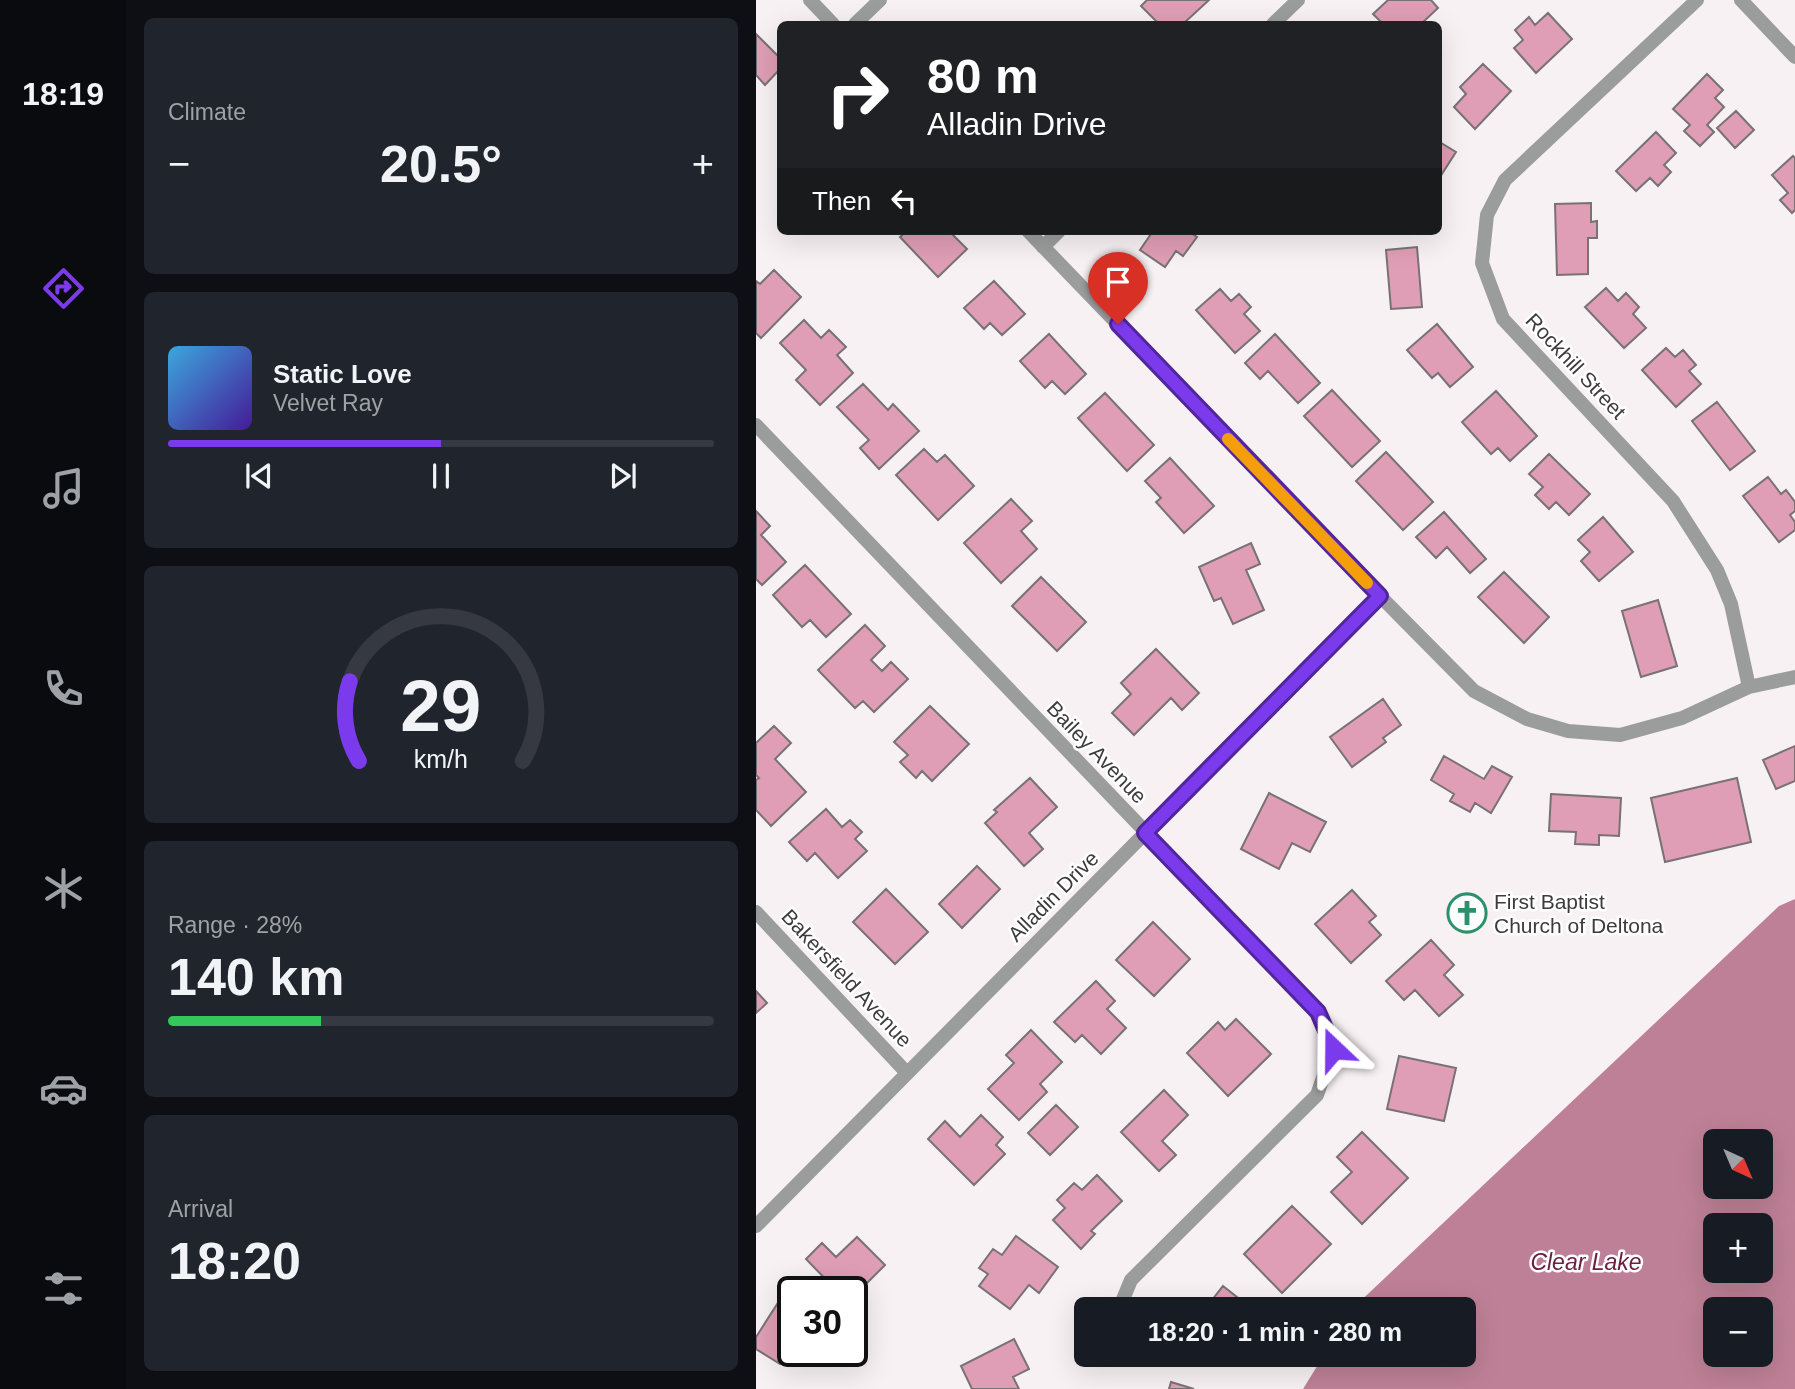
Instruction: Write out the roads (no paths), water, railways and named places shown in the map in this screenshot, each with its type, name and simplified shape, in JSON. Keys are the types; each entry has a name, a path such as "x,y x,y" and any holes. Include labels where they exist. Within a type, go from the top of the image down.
{"street":[{"path":"810,0 830,21"},
{"path":"858,21 880,0"},
{"path":"1276,21 1298,0"},
{"name":"Rockhill Street","path":"1697,0 1505,180 1487,215 1482,263 1503,319 1673,502 1717,569 1731,604 1749,687"},
{"path":"1741,0 1795,57"},
{"path":"1032,235 1474,691 1527,719 1568,731 1620,735 1682,718 1749,687 1795,677"},
{"path":"1043,247 1055,235"},
{"name":"Bailey Avenue","path":"756,425 1318,1012 1334,1049 1317,1095 1131,1280 1124,1297"},
{"name":"Alladin Drive","path":"756,1226 1380,596"},
{"name":"Bakersfield Avenue","path":"756,912 908,1073"}],"water":[{"name":"Clear Lake","path":"1795,899 1795,1389 1303,1389 1317,1367 1476,1367 1476,1297 1365,1297 1779,906"}],"place":[{"name":"First Baptist Church of Deltona","path":"1467,913"}]}
